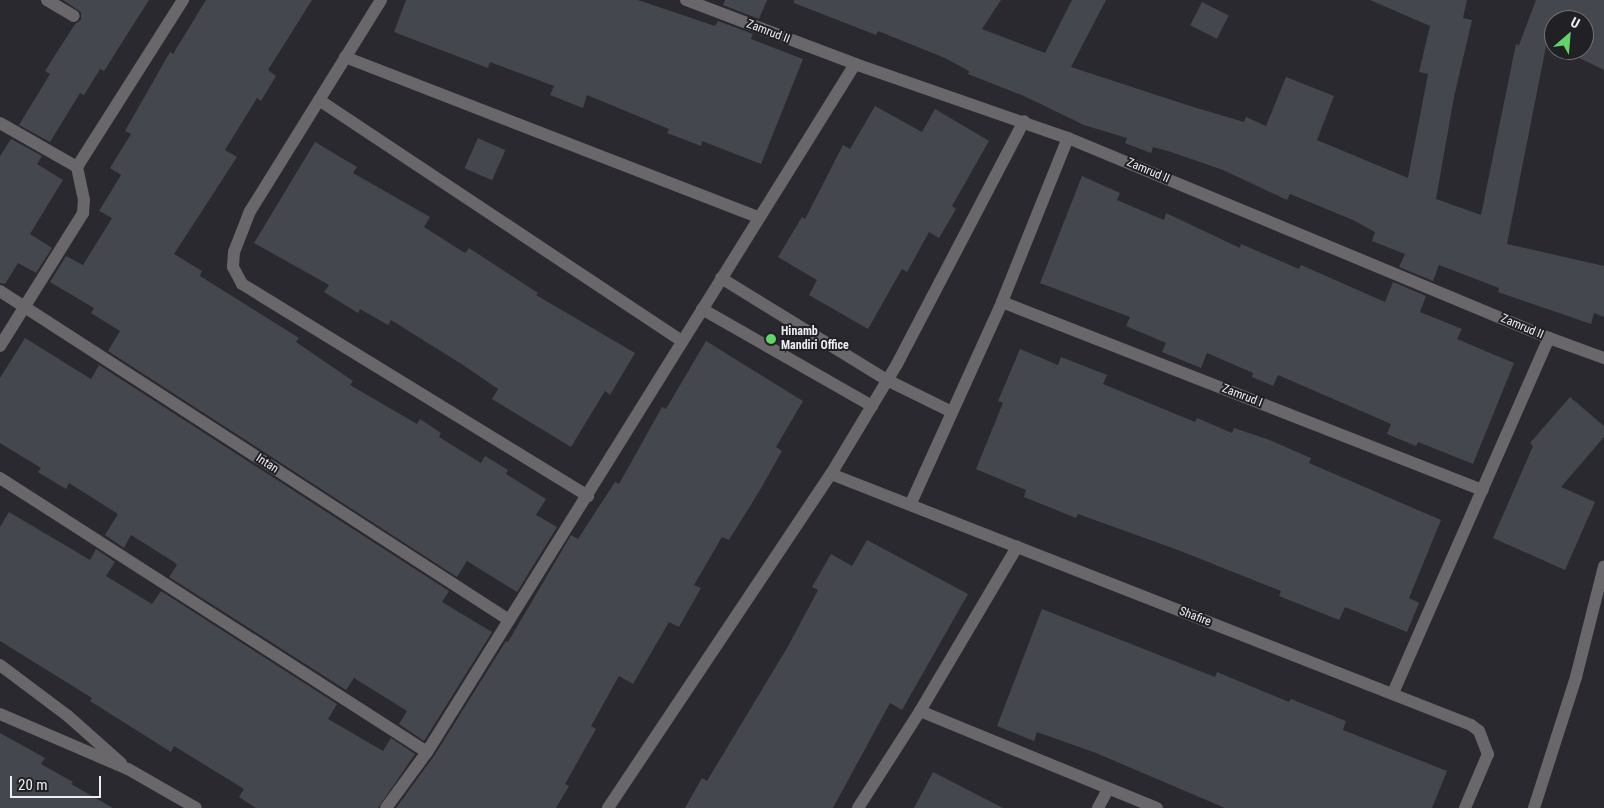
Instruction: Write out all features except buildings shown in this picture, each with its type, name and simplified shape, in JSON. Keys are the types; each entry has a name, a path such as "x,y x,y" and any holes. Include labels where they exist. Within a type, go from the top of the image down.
{"street":[{"path":"47,0 74,16"},
{"path":"0,346 83,213 84,200 77,167 183,0"},
{"path":"381,0 250,211 234,252 233,268 242,284 588,496"},
{"name":"Zamrud II","path":"686,0 855,64 1024,121 1068,138 1550,338 1604,358"},
{"path":"345,57 758,217"},
{"path":"386,808 427,752 588,496 758,217 855,64"},
{"path":"319,100 682,341"},
{"path":"608,808 831,474 888,380 1024,121"},
{"path":"0,123 77,167"},
{"path":"911,503 1002,302 1068,138"},
{"path":"721,278 888,380 952,412"},
{"name":"Intan","path":"0,291 509,620"},
{"name":"Zamrud I","path":"1002,302 1482,490"},
{"path":"702,309 872,406"},
{"path":"1392,693 1550,338"},
{"name":"Shafire","path":"831,474 911,503 1016,547 1471,725 1479,731 1488,754 1465,808"},
{"path":"0,478 427,752"},
{"path":"858,808 920,711 1016,547"},
{"path":"1534,808 1564,716 1604,566"},
{"path":"0,665 68,716 128,769"},
{"path":"920,711 1157,808"},
{"path":"0,714 128,769 196,808"},
{"path":"1098,808 1108,789"}],"place":[{"name":"Hinamb Mandiri Office","path":"771,339"}]}
